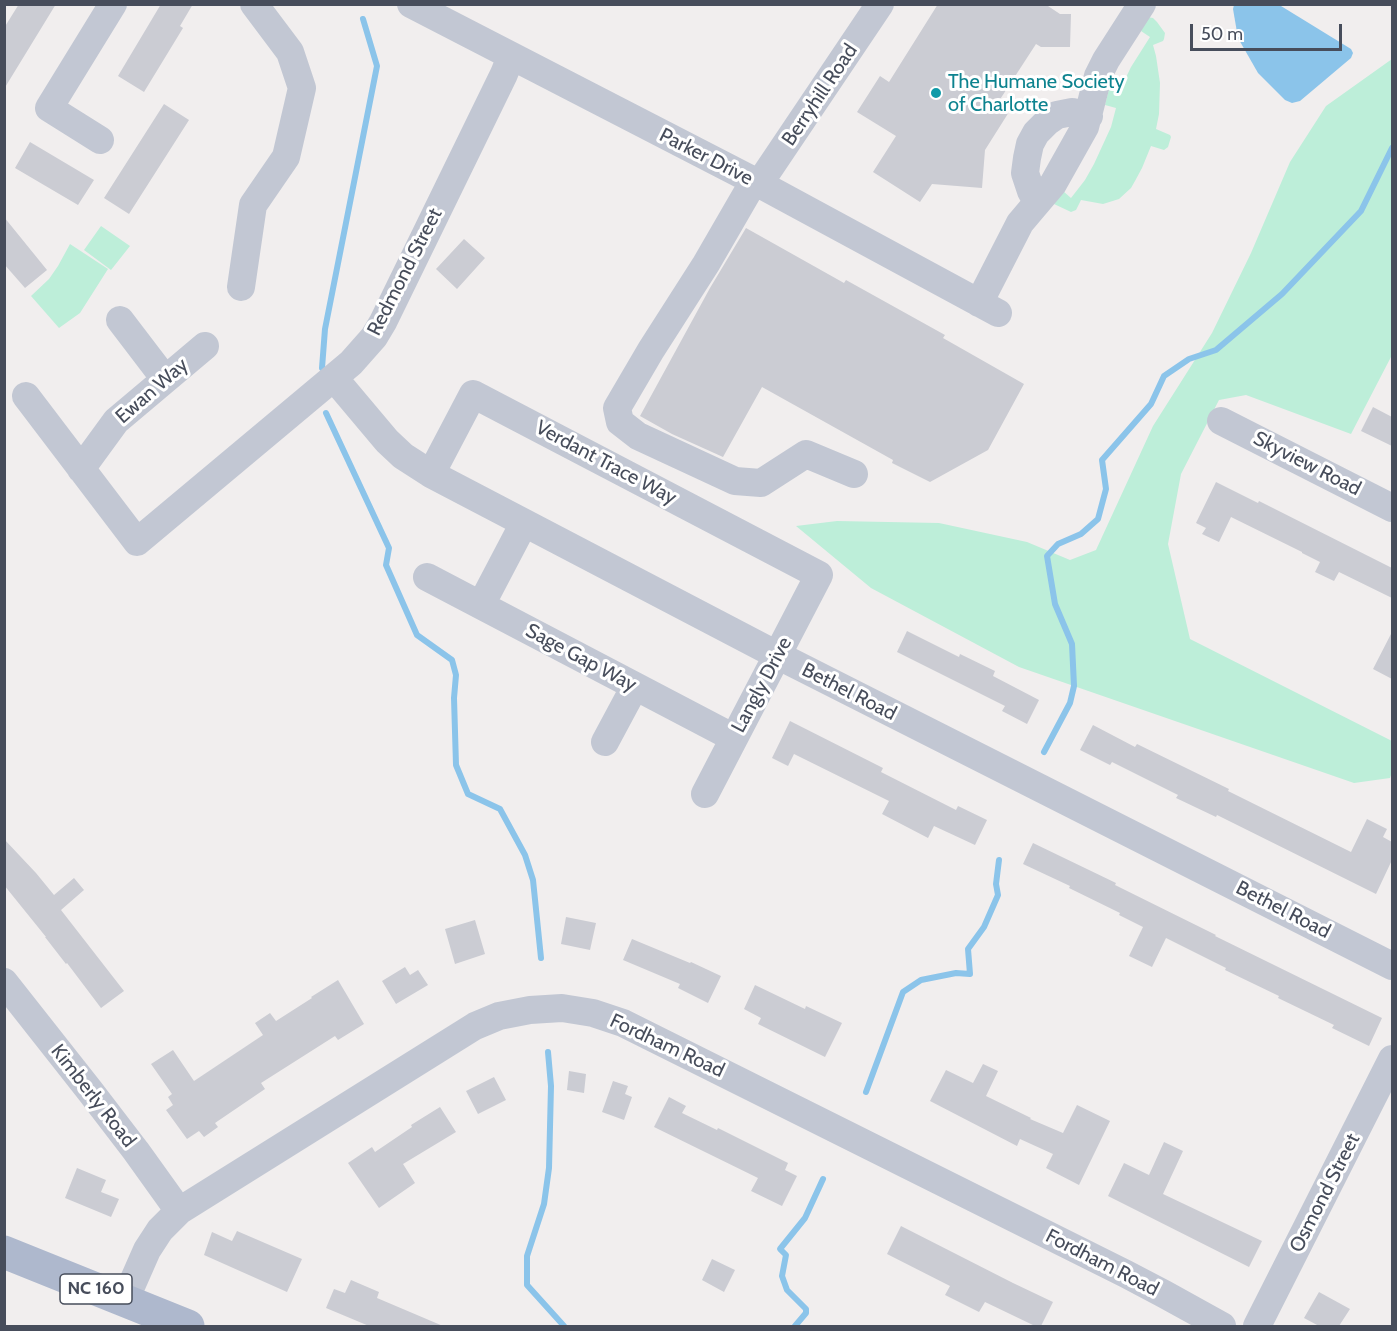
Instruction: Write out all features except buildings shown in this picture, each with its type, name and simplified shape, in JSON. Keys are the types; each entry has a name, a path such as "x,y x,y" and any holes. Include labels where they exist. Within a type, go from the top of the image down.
{"main road":[{"name":"NC 160","path":"4,1252 188,1326"}],"street":[{"path":"100,140 49,108 113,4"},
{"path":"241,287 253,205 286,157 302,88 290,52 254,4"},
{"name":"Parker Drive","path":"411,4 757,183 988,308 1020,223 1037,202"},
{"name":"Berryhill Road","path":"854,474 806,454 761,483 735,481 638,436 620,422 617,408 757,183 880,4"},
{"path":"1089,116 1072,112 1057,115 1047,122 1030,144 1025,173 1037,202 1053,184 1085,127 1089,116 1098,76 1142,4"},
{"name":"Redmond Street","path":"81,469 137,542 351,363 363,351 383,322 511,56"},
{"path":"120,320 165,379"},
{"name":"Ewan Way","path":"81,469 116,420 204,346"},
{"name":"Bethel Road","path":"334,378 387,441 403,456 431,474 777,656 1392,966"},
{"name":"Verdant Trace Way","path":"431,474 473,394 819,575"},
{"path":"26,396 81,469"},
{"name":"Skyview Road","path":"1221,421 1392,508"},
{"path":"481,605 524,523"},
{"name":"Langly Drive","path":"705,794 819,575"},
{"name":"Sage Gap Way","path":"428,578 734,738"},
{"path":"605,742 634,686"},
{"name":"Kimberly Road","path":"4,982 136,1151 178,1211"},
{"name":"Fordham Road","path":"125,1300 147,1250 160,1230 178,1211 475,1026 499,1017 530,1010 562,1008 593,1013 623,1023 1126,1274 1222,1326"},
{"name":"Osmond Street","path":"1257,1326 1392,1059"}],"green space":[{"path":"1147,17 1153,18 1165,33 1163,41 1153,45 1160,83 1156,129 1170,135 1168,147 1164,150 1151,146 1131,188 1119,199 1103,204 1081,200 1076,210 1071,212 1054,204 1063,191 1071,198 1094,164 1111,127 1116,108 1105,105 1109,89 1119,92 1131,67 1150,37 1141,31"},
{"path":"1392,59 1392,355 1351,434 1246,395 1219,400 1181,474 1168,544 1190,639 1392,741 1390,778 1354,783 1019,667 871,588 796,526 837,521 939,523 1027,542 1070,560 1096,550 1153,426 1212,333 1251,253 1290,162 1326,106"},
{"path":"101,226 130,246 111,270 84,250"},
{"path":"70,244 108,269 80,313 59,328 31,296 49,279"}],"water":[{"path":"1234,5 1281,6 1351,49 1353,53 1351,58 1300,101 1292,103 1285,100 1258,73 1238,38 1233,9"}],"waterway":[{"path":"322,368 325,329 377,66 363,19"},
{"path":"1044,752 1070,703 1074,686 1072,644 1055,604 1047,556 1058,544 1081,534 1098,519 1106,489 1102,460 1151,404 1164,376 1189,359 1216,350 1282,294 1361,211 1392,148"},
{"path":"326,413 389,548 386,565 417,635 452,660 456,675 454,698 456,765 468,794 500,809 525,855 533,880 541,958"},
{"path":"866,1092 903,992 921,980 956,973 970,974 968,949 984,927 998,895 996,884 999,860"},
{"path":"548,1052 551,1086 549,1168 544,1204 527,1256 527,1285 564,1326"},
{"path":"795,1326 806,1313 806,1309 787,1290 782,1276 786,1255 780,1249 805,1218 823,1179"}],"place":[{"name":"The Humane Society of Charlotte","path":"936,93"}]}
